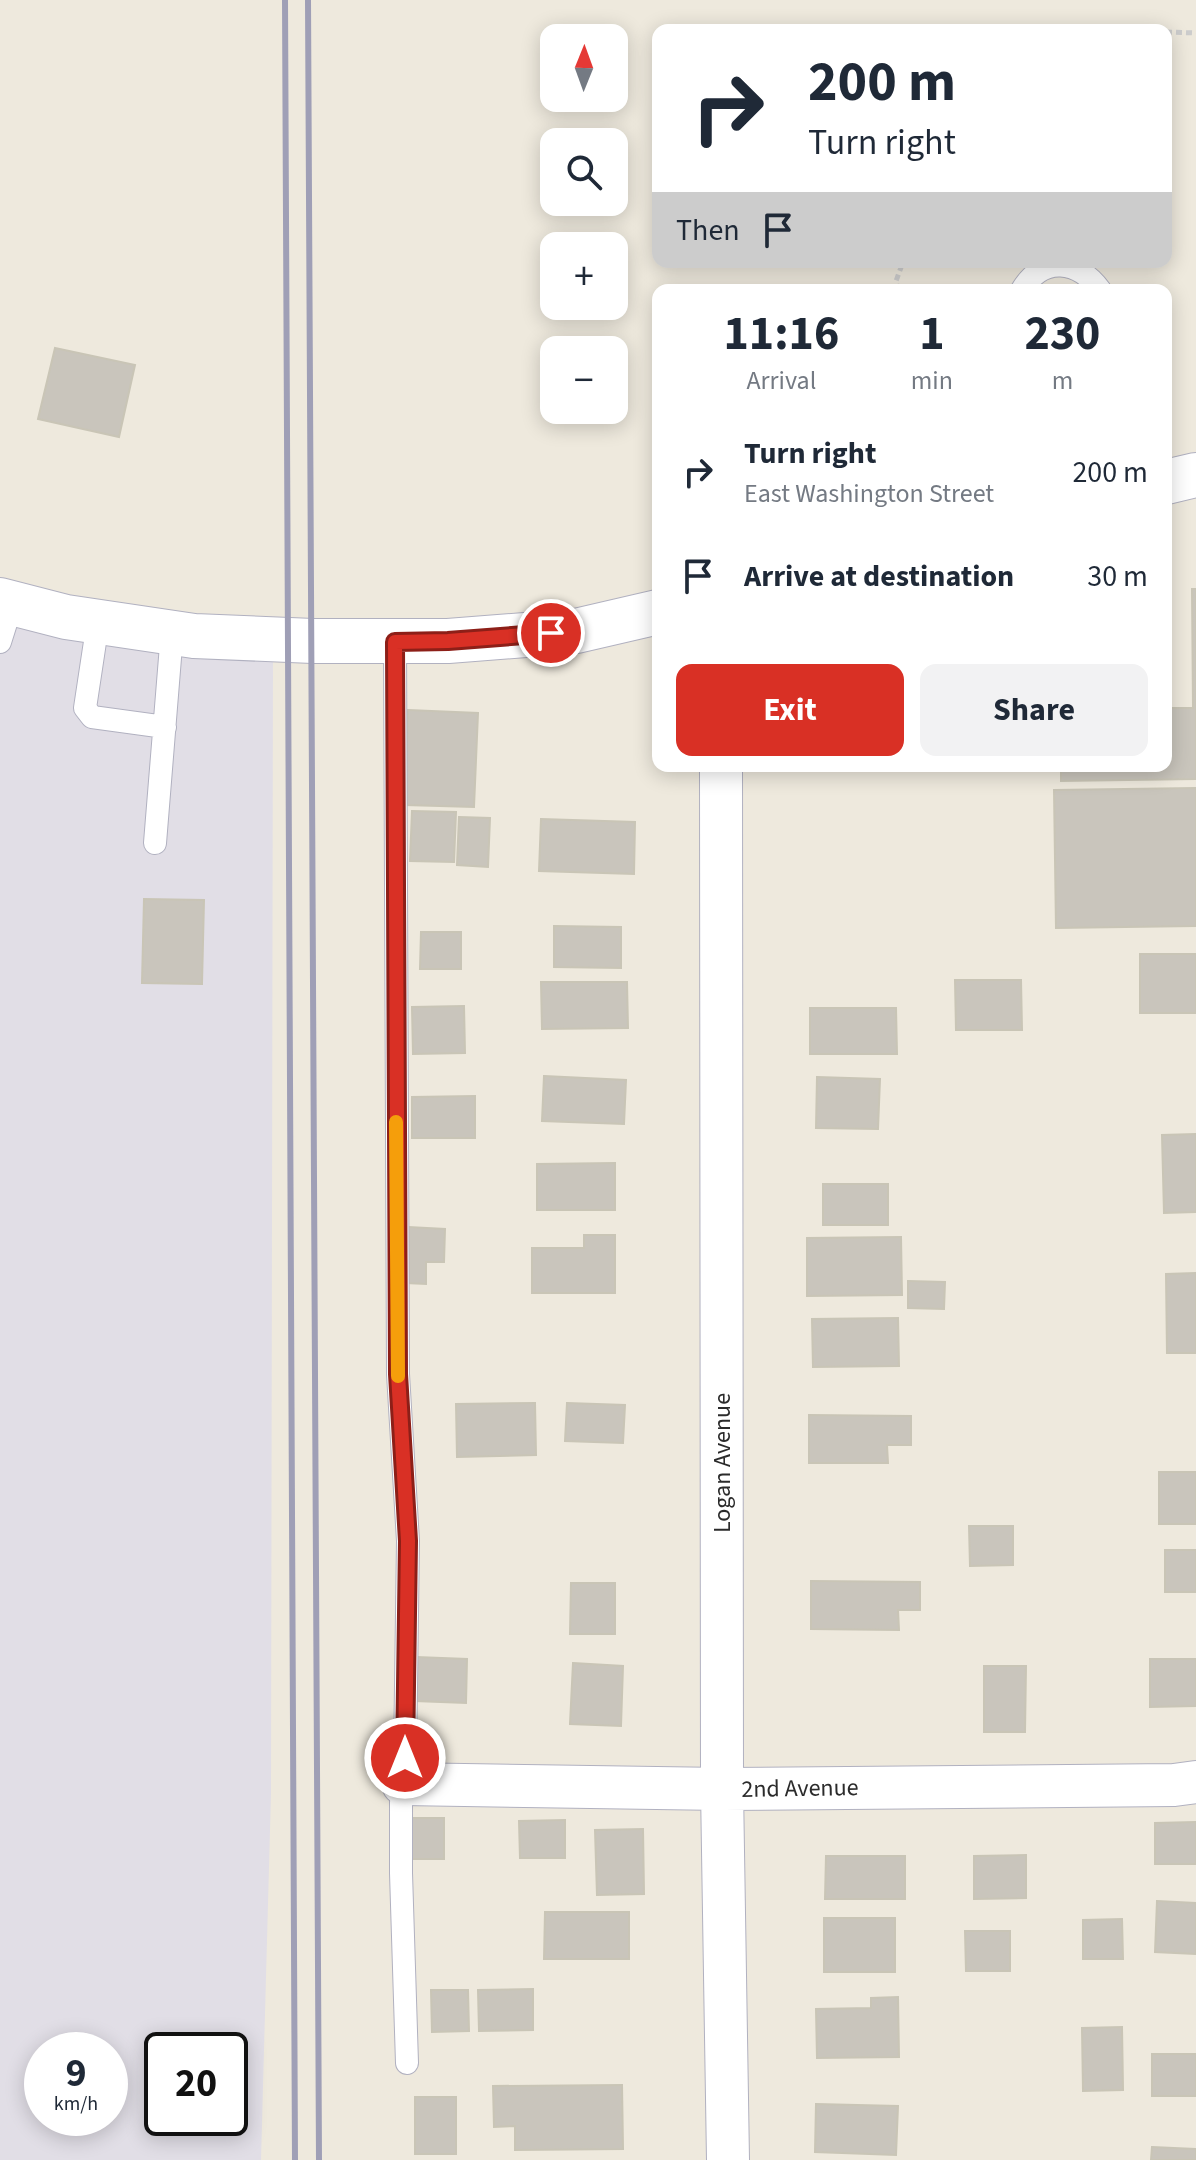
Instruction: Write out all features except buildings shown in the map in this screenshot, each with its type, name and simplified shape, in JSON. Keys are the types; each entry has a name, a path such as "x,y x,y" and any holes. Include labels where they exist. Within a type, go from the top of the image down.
{"street":[{"path":"1172,481 1196,475"},
{"path":"4,615 98,622 194,636 395,642 576,631 652,613"},
{"name":"Logan Avenue","path":"721,772 722,1789 728,2160"},
{"name":"2nd Avenue","path":"403,1784 722,1789 1174,1785 1196,1782"}],"lane":[{"path":"1026,284 1046,268"},
{"path":"1075,268 1090,276 1096,284"},
{"path":"98,622 85,708 92,717 165,727"},
{"path":"155,843 172,633"},
{"path":"395,642 398,1374 408,1541 402,1973 407,2063"}],"path":[{"path":"1172,32 1196,33"}],"shaded area":[{"path":"0,612 273,647 271,1794 261,2160 0,2160"}],"railway":[{"path":"285,0 295,2160"},
{"path":"308,0 319,2160"}],"slow traffic":[{"path":"396,1122 398,1376"}],"route":[{"path":"405,1758 408,1541 398,1374 395,642 551,633"}]}
